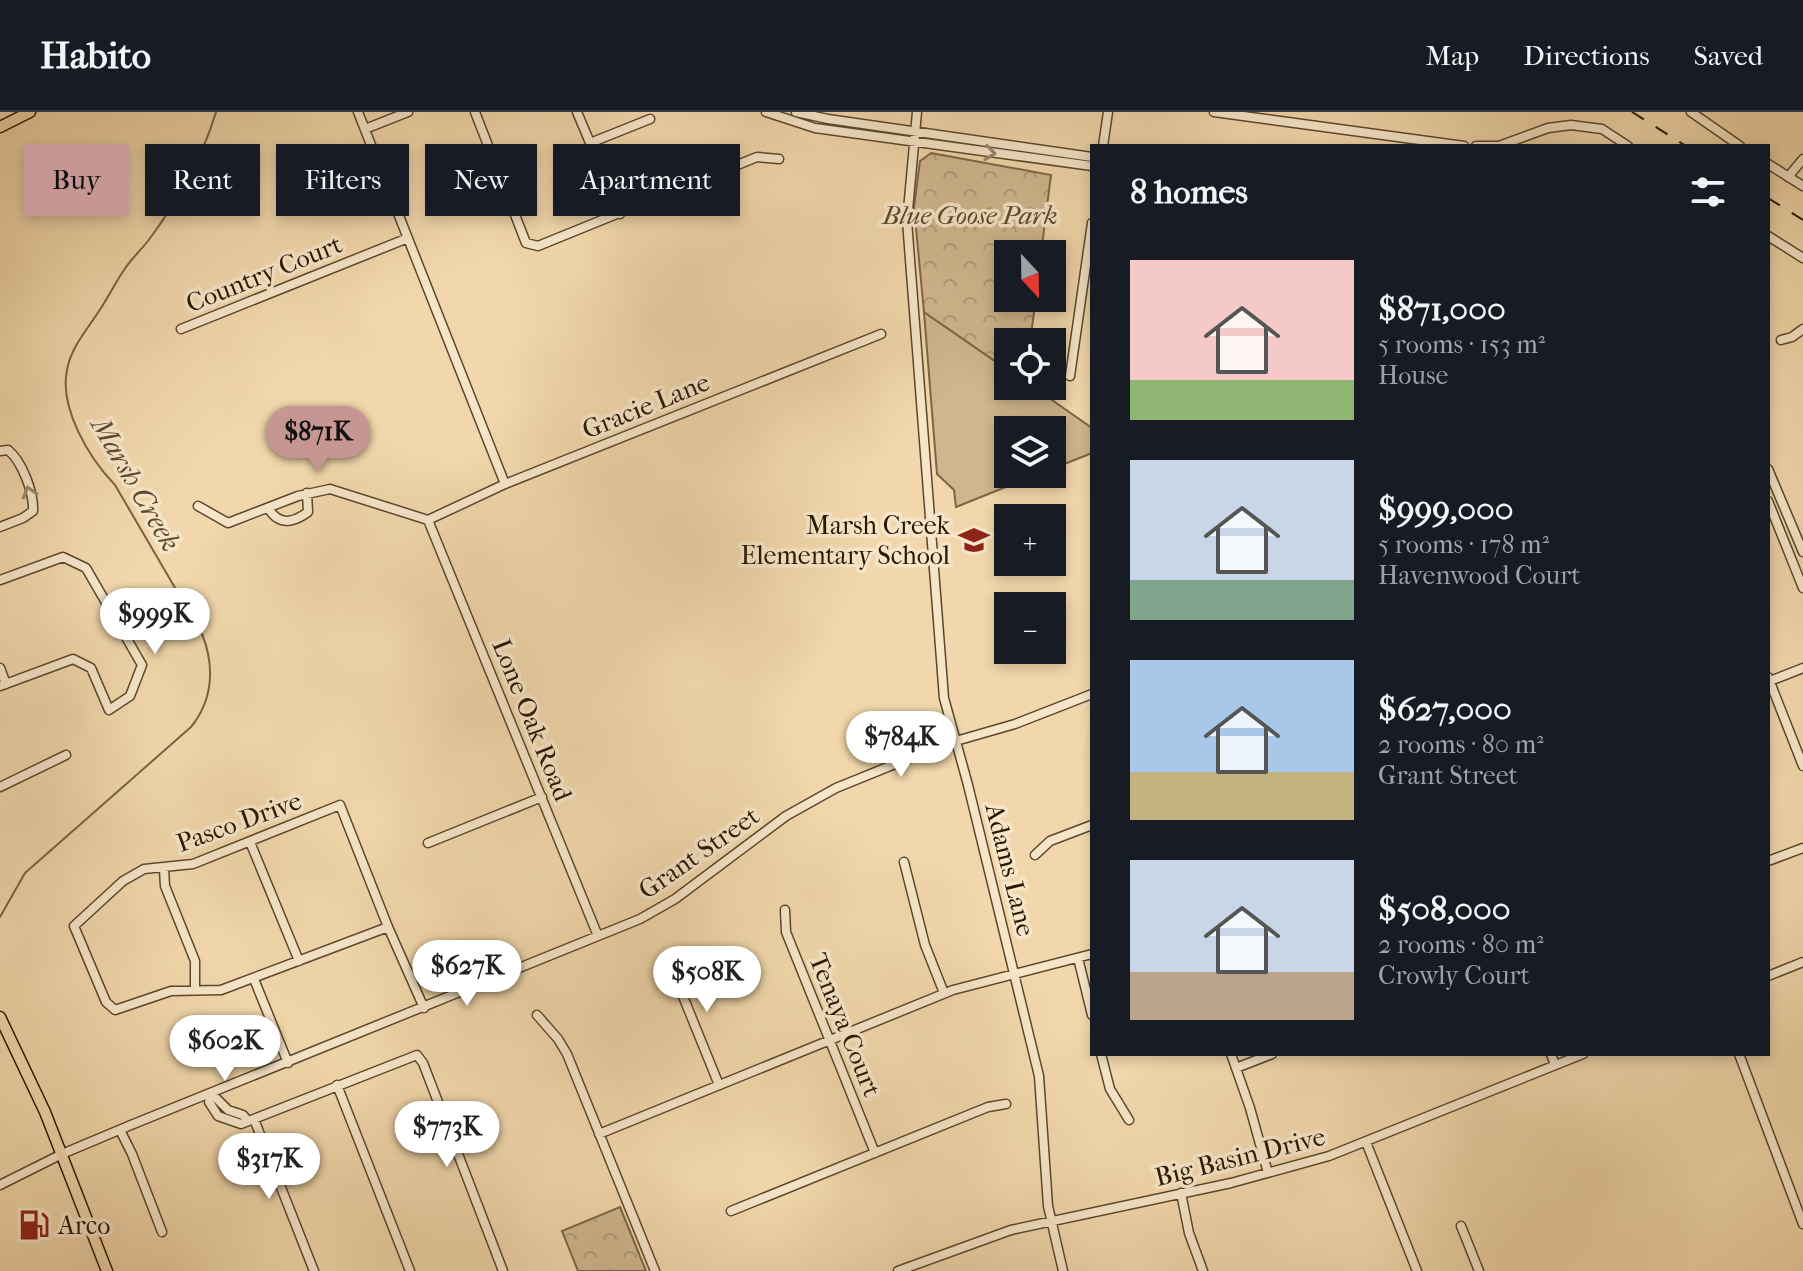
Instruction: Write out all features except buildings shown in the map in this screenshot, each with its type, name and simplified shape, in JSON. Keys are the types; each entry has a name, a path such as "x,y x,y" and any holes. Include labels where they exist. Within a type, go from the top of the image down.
{"main road":[{"path":"0,127 30,112"},
{"path":"0,1017 62,1154 106,1271"}],"street":[{"path":"358,112 505,484"},
{"path":"365,129 408,112"},
{"path":"475,112 526,243 538,246 615,216"},
{"path":"577,112 590,143 650,119"},
{"path":"766,112 815,128 1090,166"},
{"path":"796,112 1090,157"},
{"name":"Adams Lane","path":"917,112 907,198 908,234 944,698 1042,1095 1045,1175 1051,1222 1063,1271"},
{"path":"1103,144 1108,112"},
{"path":"1214,112 1270,116 1451,144"},
{"path":"1691,112 1737,144"},
{"path":"1504,144 1548,128 1571,125 1602,129 1625,144"},
{"path":"740,164 757,157 779,159"},
{"path":"1788,177 1803,159"},
{"path":"1770,165 1803,186"},
{"path":"1770,237 1803,258"},
{"name":"Country Court","path":"181,329 408,238"},
{"path":"1070,376 1090,240"},
{"path":"1781,340 1803,329"},
{"name":"Gracie Lane","path":"428,520 505,484 881,334"},
{"path":"0,451 8,450 15,455 33,500 33,511 0,527"},
{"path":"1770,474 1803,552"},
{"path":"198,506 228,523 307,493 330,489 428,520"},
{"path":"268,508 274,517 289,522 298,519 308,512 307,493"},
{"path":"1770,506 1803,588"},
{"name":"Lone Oak Road","path":"428,520 598,936"},
{"path":"0,580 63,557 86,568 142,665 130,696 109,710 91,668 73,659 3,685 0,668"},
{"path":"1770,679 1803,668"},
{"path":"1770,682 1803,766"},
{"name":"Grant Street","path":"0,1185 62,1154 640,919 675,899 786,816 811,801 956,741 1015,724 1090,695"},
{"path":"0,787 66,755"},
{"path":"428,843 542,797"},
{"name":"Pasco Drive","path":"195,989 171,991 115,1010 106,1002 74,926 123,881 144,869 193,864 340,805 388,927"},
{"path":"1035,855 1050,841 1090,826"},
{"path":"250,842 299,961"},
{"path":"1770,860 1803,848"},
{"path":"904,862 925,945 944,993"},
{"path":"164,869 165,886 195,961 195,989 221,990 388,927 424,1008"},
{"name":"Tenaya Court","path":"785,910 786,932 875,1153"},
{"path":"599,1134 944,993 1090,955"},
{"path":"1078,958 1090,1007"},
{"path":"1770,975 1803,962"},
{"path":"662,964 676,979 719,1085"},
{"path":"254,979 288,1063"},
{"path":"537,1015 567,1054 655,1271"},
{"path":"251,1120 417,1055 423,1063 503,1271"},
{"path":"1102,1056 1110,1089 1129,1120"},
{"path":"1232,1056 1268,1173"},
{"path":"1236,1068 1267,1056"},
{"path":"1552,1056 1555,1065"},
{"name":"Big Basin Drive","path":"898,1271 920,1267 986,1237 1268,1173 1329,1156 1578,1056"},
{"path":"1740,1056 1803,1224"},
{"path":"337,1085 410,1271"},
{"path":"211,1093 228,1110 251,1120 314,1271"},
{"path":"731,1211 988,1107 1006,1104"},
{"path":"120,1130 162,1232"},
{"path":"1366,1142 1417,1271"},
{"path":"1181,1193 1189,1233 1203,1271"},
{"path":"1461,1226 1479,1271"}],"green space":[{"name":"Blue Goose Park","path":"931,153 1051,175 1043,240 994,240 994,312 1034,312 1032,328 994,328 994,360 924,312 914,207 920,161"},
{"path":"924,312 994,360 994,400 1052,400 1090,427 1090,454 1066,463 1066,416 994,416 994,488 1003,488 956,507 954,490 937,474"},
{"path":"620,1207 646,1271 578,1271 562,1231"}],"waterway":[{"name":"Marsh Creek","path":"0,917 25,873 191,727 208,694 209,658 202,634 115,485 86,447 72,416 66,385 69,362 76,346 127,266 179,195 204,146 216,112"}],"railway":[{"path":"1632,112 1683,144"},
{"path":"1770,199 1803,220"}],"place":[{"name":"Marsh Creek Elementary School","path":"974,540"},
{"name":"Arco","path":"34,1225"}]}
